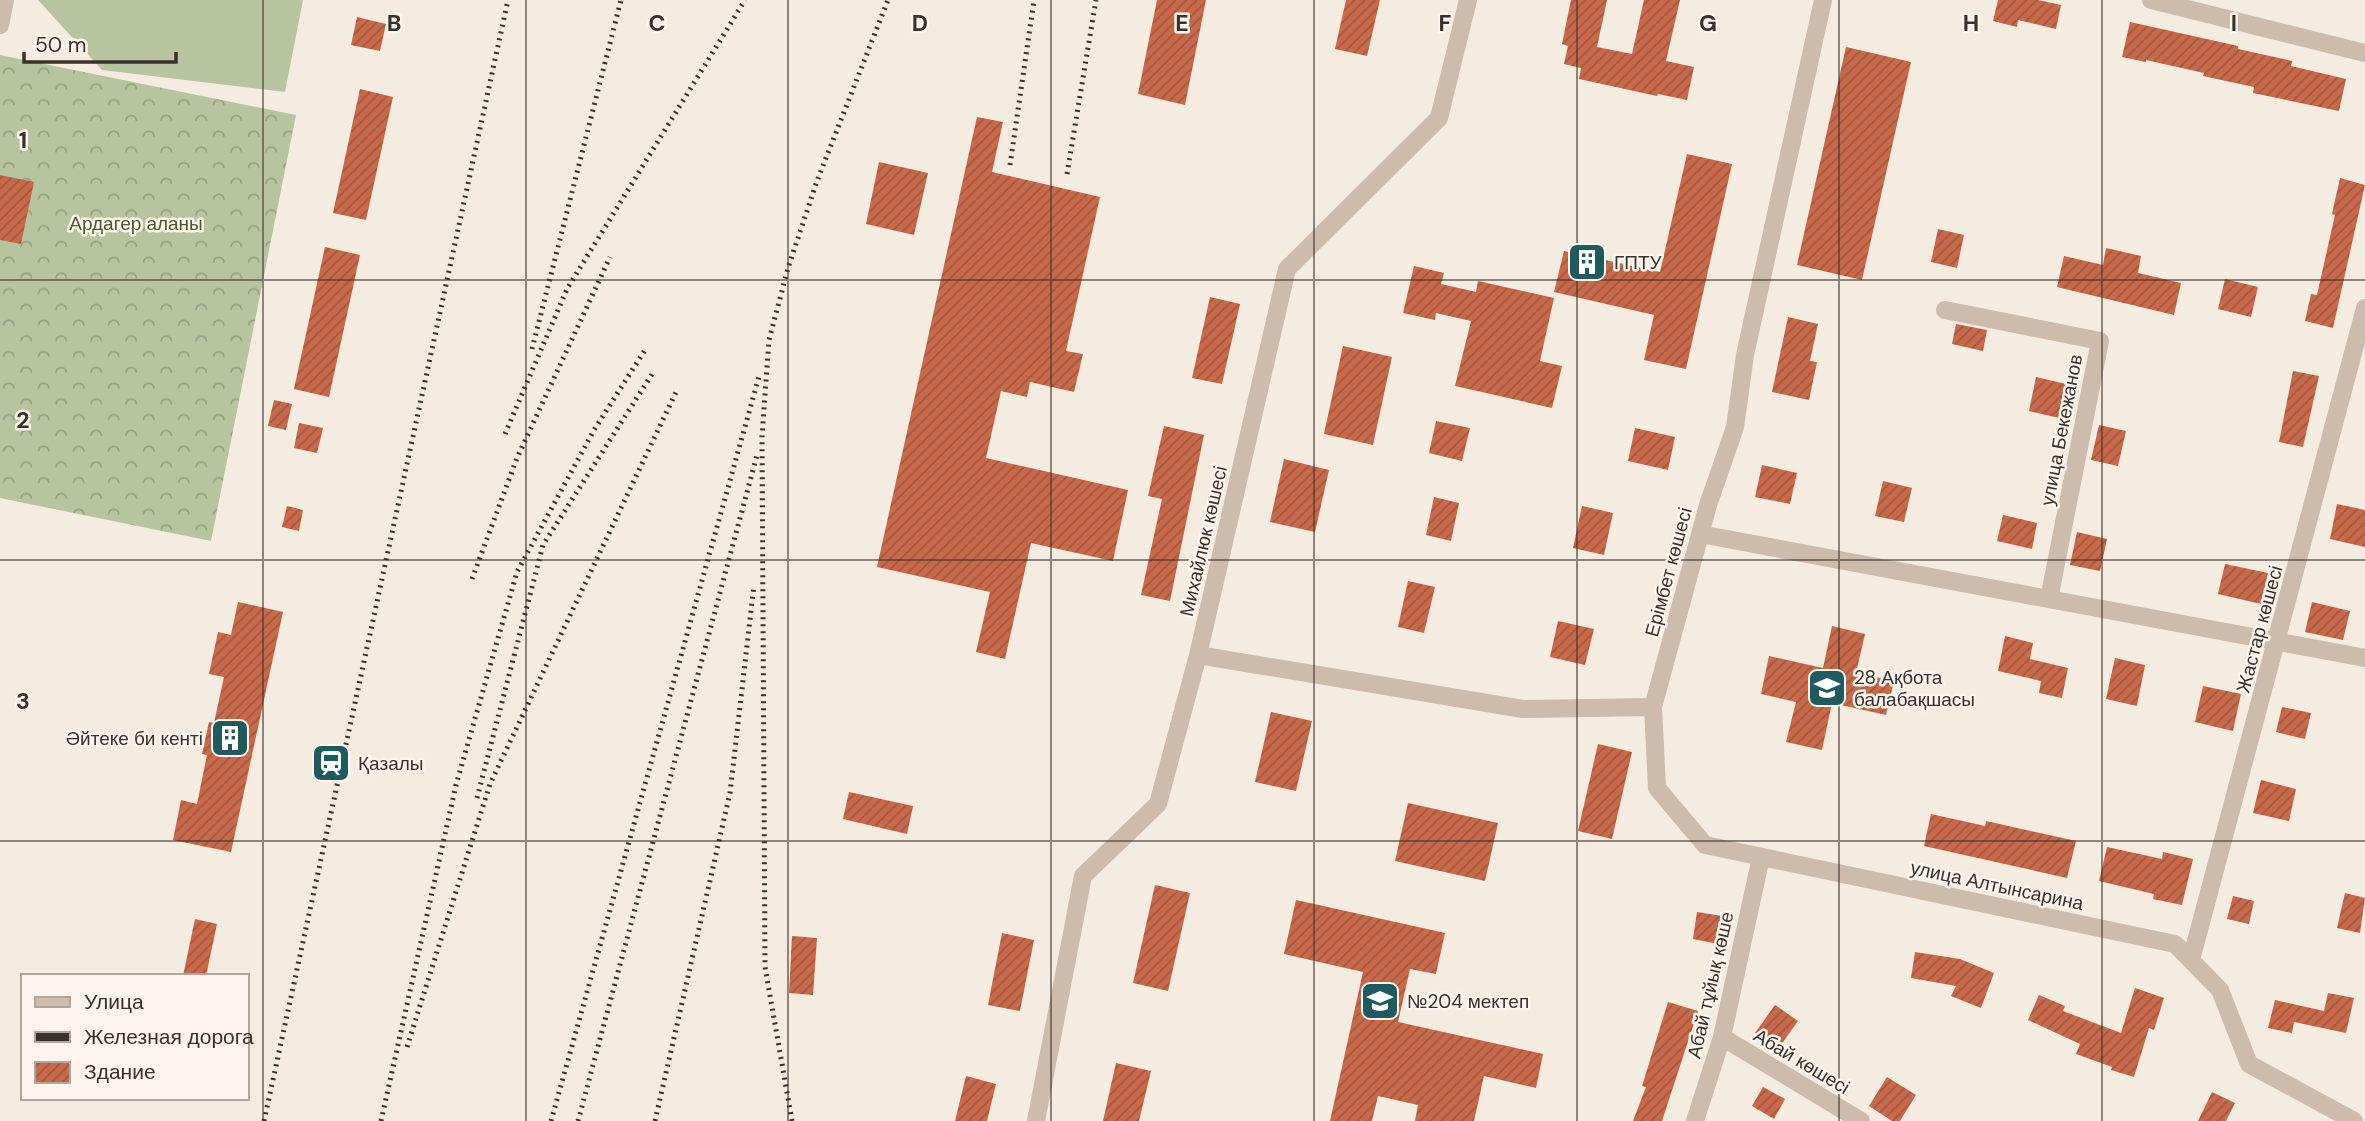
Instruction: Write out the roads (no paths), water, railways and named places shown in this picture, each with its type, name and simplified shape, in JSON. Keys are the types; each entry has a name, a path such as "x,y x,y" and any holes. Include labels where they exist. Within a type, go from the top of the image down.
{"street":[{"path":"0,25 5,0"},
{"name":"Михайлюк көшесі","path":"1036,1121 1083,876 1158,804 1198,655 1287,269 1439,118 1468,0"},
{"name":"Ерімбет көшесі","path":"1653,707 1700,534 1735,427 1745,355 1823,0"},
{"path":"2151,0 2365,53"},
{"name":"Жастар көшесі","path":"2191,960 2365,308"},
{"name":"улица Бекежанов","path":"1945,310 2100,341 2049,599"},
{"path":"1700,534 2365,658"},
{"path":"1198,655 1523,709 1653,707"},
{"name":"улица Алтынсарина","path":"1653,707 1657,788 1705,845 2175,944 2220,990 2249,1064 2354,1121"},
{"name":"Абай тұйық көше","path":"1695,1121 1722,1037 1761,857"},
{"name":"Абай көшесі","path":"1722,1037 1861,1121"}],"railway":[{"path":"264,1121 508,0"},
{"path":"532,349 621,0"},
{"path":"505,434 567,289 745,0"},
{"path":"792,1121 765,967 762,436 769,340 788,268 817,181 888,0"},
{"path":"1010,165 1034,0"},
{"path":"1067,174 1096,0"},
{"path":"472,579 517,458 610,257"},
{"path":"381,1121 456,785 517,572 594,430 645,350"},
{"path":"477,798 543,545 654,371"},
{"path":"551,1121 760,373"},
{"path":"407,1047 490,784 677,390"},
{"path":"578,1121 757,455"},
{"path":"655,1121 730,793 754,585"}],"place":[{"name":"ГПТУ","path":"1587,262"},
{"name":"28 Ақбота балабақшасы","path":"1827,688"},
{"name":"Әйтеке би кенті","path":"230,738"},
{"name":"Қазалы","path":"331,763"},
{"name":"№204 мектеп","path":"1380,1001"}],"park label":[{"name":"Ардагер аланы","path":"136,223"}]}
